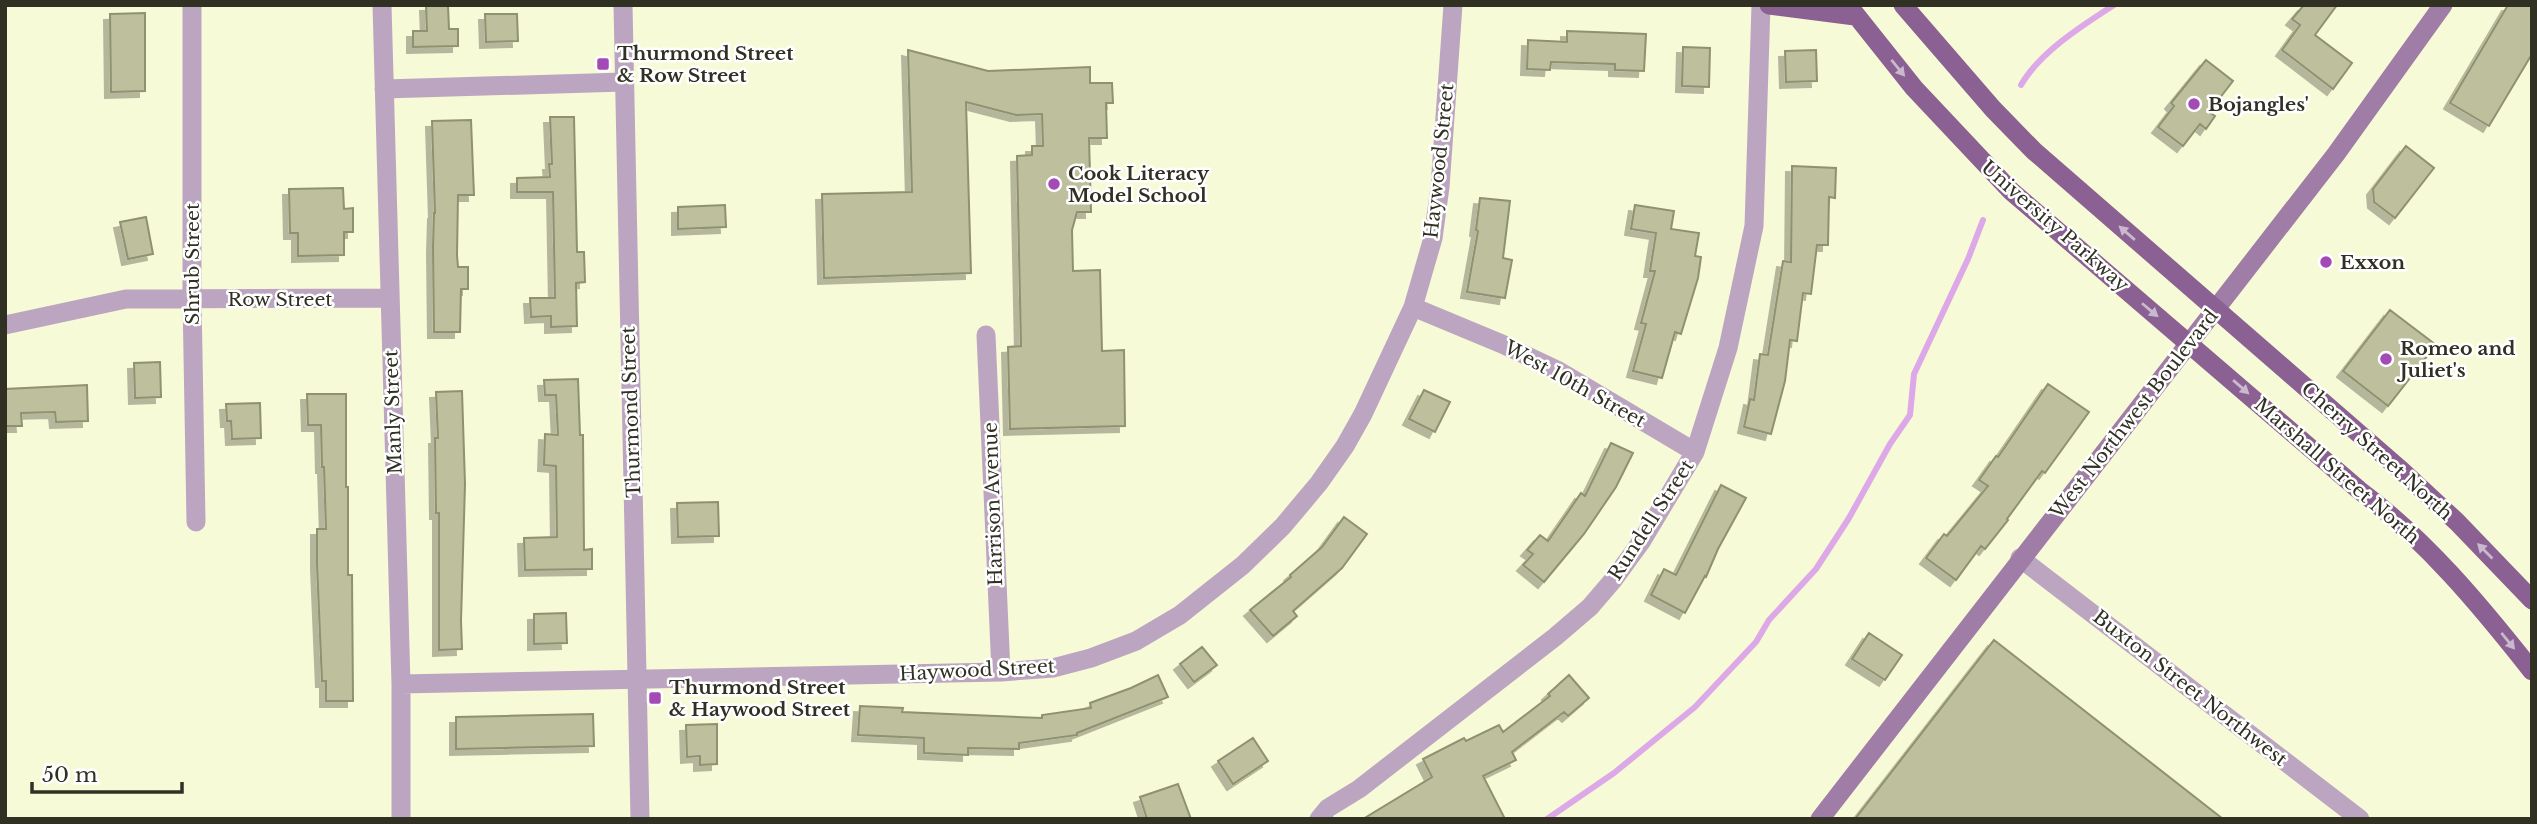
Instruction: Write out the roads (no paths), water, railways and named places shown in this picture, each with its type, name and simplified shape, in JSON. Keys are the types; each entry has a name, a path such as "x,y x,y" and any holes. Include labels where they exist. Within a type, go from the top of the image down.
{"main road":[{"path":"1769,5 1851,10"},
{"path":"1903,5 1993,109 2034,151 2216,309"},
{"name":"West Northwest Boulevard","path":"1820,819 2336,154 2443,5"},
{"name":"University Parkway","path":"1851,10 1914,88 2011,191 2189,343"},
{"name":"Cherry Street North","path":"2216,309 2402,471 2532,600"},
{"name":"Marshall Street North","path":"2189,343 2359,490 2396,517 2471,597 2532,671"}],"street":[{"name":"Shrub Street","path":"191,5 195,522"},
{"name":"Manly Street","path":"382,5 401,684 401,819"},
{"name":"Thurmond Street","path":"623,5 640,819"},
{"name":"Haywood Street","path":"401,684 1001,672 1053,668 1091,658 1136,641 1180,615 1243,565 1283,526 1319,483 1363,414 1413,307 1433,238 1440,187 1453,5"},
{"name":"Rundell Street","path":"1319,819 1328,808 1359,789 1590,607 1615,579 1641,542 1695,452 1728,348 1754,226 1761,5"},
{"path":"384,89 624,82"},
{"name":"Row Street","path":"5,326 126,299 390,298"},
{"name":"West 10th Street","path":"1413,307 1557,370 1695,452"},
{"name":"Harrison Avenue","path":"986,335 1001,672"},
{"name":"Buxton Street Northwest","path":"2020,558 2360,819"}],"waterway":[{"path":"2021,85 2051,50 2114,5"},
{"path":"1547,819 1614,773 1695,707 1756,642 1769,620 1816,569 1910,415 1914,374 1968,259 1983,220"}],"place":[{"name":"Thurmond Street & Row Street","path":"603,64"},
{"name":"Bojangles'","path":"2194,104"},
{"name":"Cook Literacy Model School","path":"1054,184"},
{"name":"Exxon","path":"2326,262"},
{"name":"Romeo and Juliet's","path":"2386,359"},
{"name":"Thurmond Street & Haywood Street","path":"655,698"}]}
